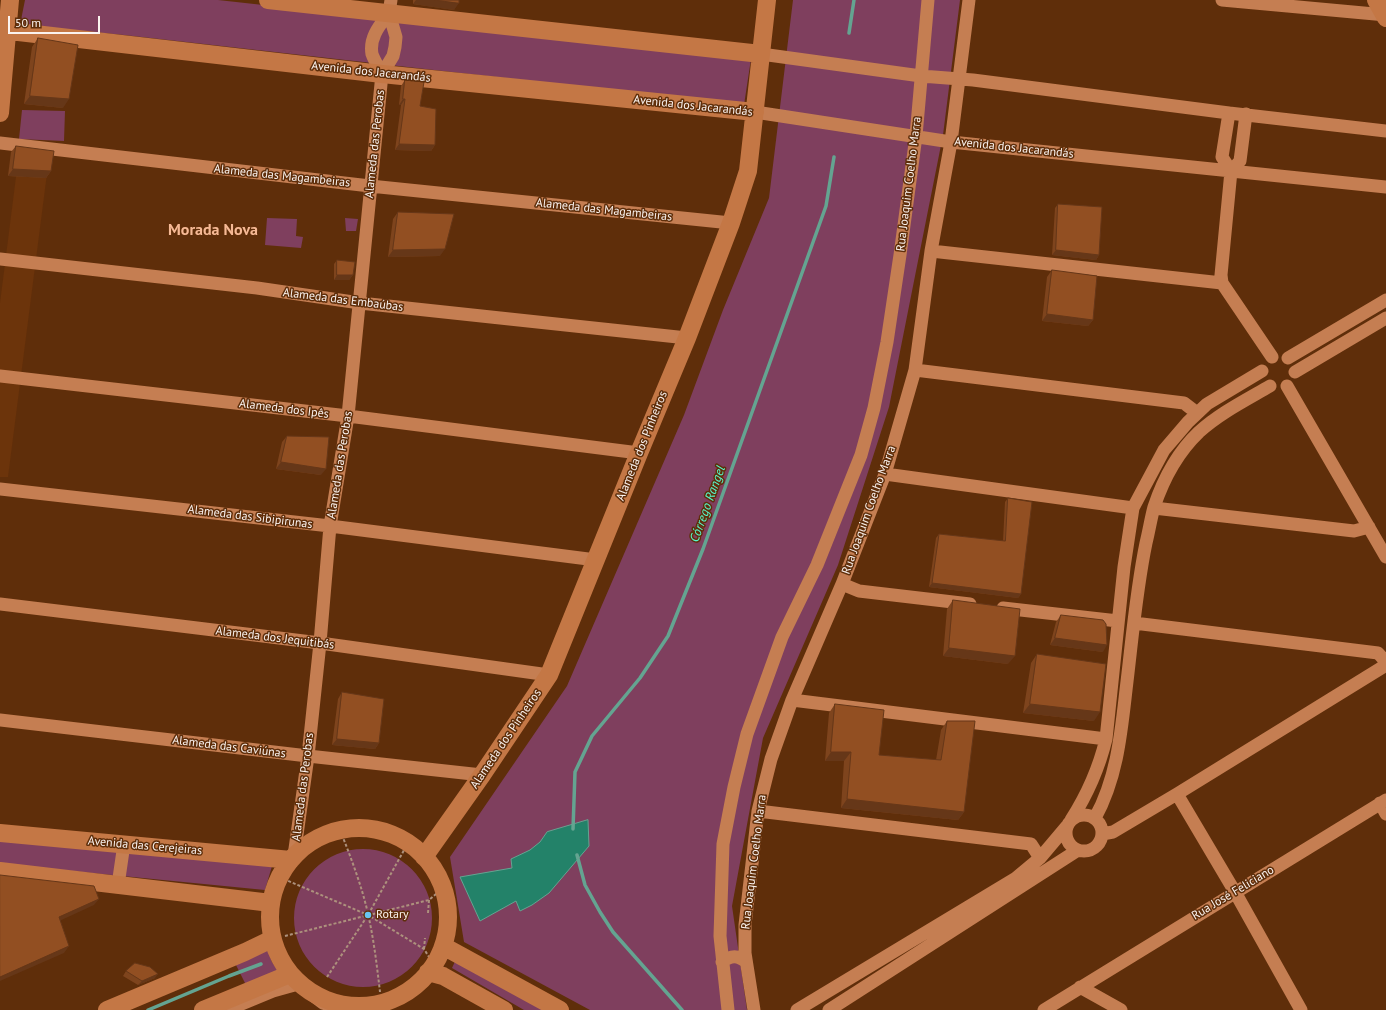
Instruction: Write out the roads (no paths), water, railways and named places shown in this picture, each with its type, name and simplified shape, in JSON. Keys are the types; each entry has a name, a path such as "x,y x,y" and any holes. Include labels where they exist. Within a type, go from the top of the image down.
{"street":[{"path":"0,113 4,31 10,0"},
{"path":"268,0 390,7 921,76 1386,131"},
{"name":"Alameda dos Pinheiros","path":"424,857 482,775 549,675 687,338 732,223 748,171 767,0"},
{"name":"Rua Joaquim Coelho Marra","path":"728,1010 720,936 723,844 734,787 747,734 782,637 817,565 861,455 874,408 887,342 916,136 928,0"},
{"name":"Rua Joaquim Coelho Marra","path":"754,1010 745,953 745,925 758,811 771,759 792,700 842,584 885,474 915,370 932,251 952,142 969,0"},
{"path":"1222,0 1383,12"},
{"name":"Alameda das Perobas","path":"382,74 372,54 372,44 374,33 390,7"},
{"name":"Alameda das Perobas","path":"292,858 308,756 330,526 348,416 382,74 394,56 396,37 390,7"},
{"name":"Avenida dos Jacarandás","path":"4,31 382,74 754,112 952,142 1386,187"},
{"path":"1229,113 1222,157 1231,170"},
{"path":"1246,114 1240,161 1231,170 1221,275 1222,283 1272,357"},
{"name":"Alameda das Magambeiras","path":"0,143 370,186 732,223"},
{"path":"932,251 1222,283"},
{"name":"Alameda das Embaúbas","path":"0,259 257,288 360,303 687,338"},
{"path":"1288,358 1386,300"},
{"path":"1295,372 1386,318"},
{"path":"1277,355 1288,358 1292,362 1295,372 1294,378 1287,386 1276,388 1270,386 1263,377 1263,365 1267,360 1277,355"},
{"path":"915,370 1184,403 1197,413"},
{"path":"797,1010 1016,878 1040,858 1069,823 1083,802 1100,762 1106,739 1124,567 1133,508 1164,450 1188,422 1207,404 1262,371"},
{"name":"Alameda dos Ipês","path":"0,376 348,416 639,453"},
{"path":"1095,818 1114,770 1120,740 1141,568 1154,508 1162,486 1176,460 1198,433 1216,418 1270,386"},
{"path":"1287,386 1386,557"},
{"path":"885,474 1133,508"},
{"name":"Alameda das Sibipirunas","path":"0,488 330,526 596,560"},
{"path":"1154,508 1354,531 1369,527"},
{"path":"842,584 859,591 1118,621"},
{"name":"Alameda dos Jequitibás","path":"0,604 320,643 549,675"},
{"path":"1102,834 1113,832 1177,794 1386,664 1378,653 1134,624"},
{"path":"792,700 1106,739"},
{"name":"Alameda das Caviúnas","path":"0,720 482,775"},
{"path":"1177,794 1235,892 1301,1010"},
{"name":"Rua José Feliciano","path":"1044,1010 1235,892 1384,805"},
{"path":"758,811 1031,844 1040,858"},
{"path":"1083,815 1095,818 1102,828 1102,834 1098,845 1087,851 1078,850 1070,845 1066,839 1066,832 1069,823 1076,817 1083,815"},
{"path":"227,1010 273,991 298,984 323,1004 349,1008 387,1006 415,986 431,969 443,946 448,917 443,888 436,872 424,857 408,843 387,833 364,829 340,830 320,837 302,849 292,858 279,877 271,903 270,921 272,939 279,958 290,974 313,993 326,1000 349,1008"},
{"name":"Avenida das Cerejeiras","path":"0,833 292,858"},
{"path":"118,885 124,844"},
{"path":"828,1010 1078,850"},
{"path":"0,871 271,903"},
{"path":"108,1010 245,952 272,939"},
{"path":"443,946 560,1010"},
{"path":"722,962 729,957 738,956 746,962"},
{"path":"431,969 504,1010"},
{"path":"203,1010 290,974"},
{"path":"1080,987 1121,1010"}],"water":[{"path":"588,820 589,846 549,893 532,905 520,911 516,901 480,921 460,877 512,868 511,859 530,850 540,842 547,832"}],"waterway":[{"name":"Córrego Rangel","path":"849,33 854,0"},
{"name":"Córrego Rangel","path":"573,829 575,772 592,736 640,678 668,636 703,549 826,206 834,157"},
{"path":"577,855 585,885 613,932 682,1010"},
{"path":"148,1010 261,964"}],"place":[{"name":"Rotary","path":"368,915"}],"district":[{"name":"Morada Nova","path":"213,230"}]}
